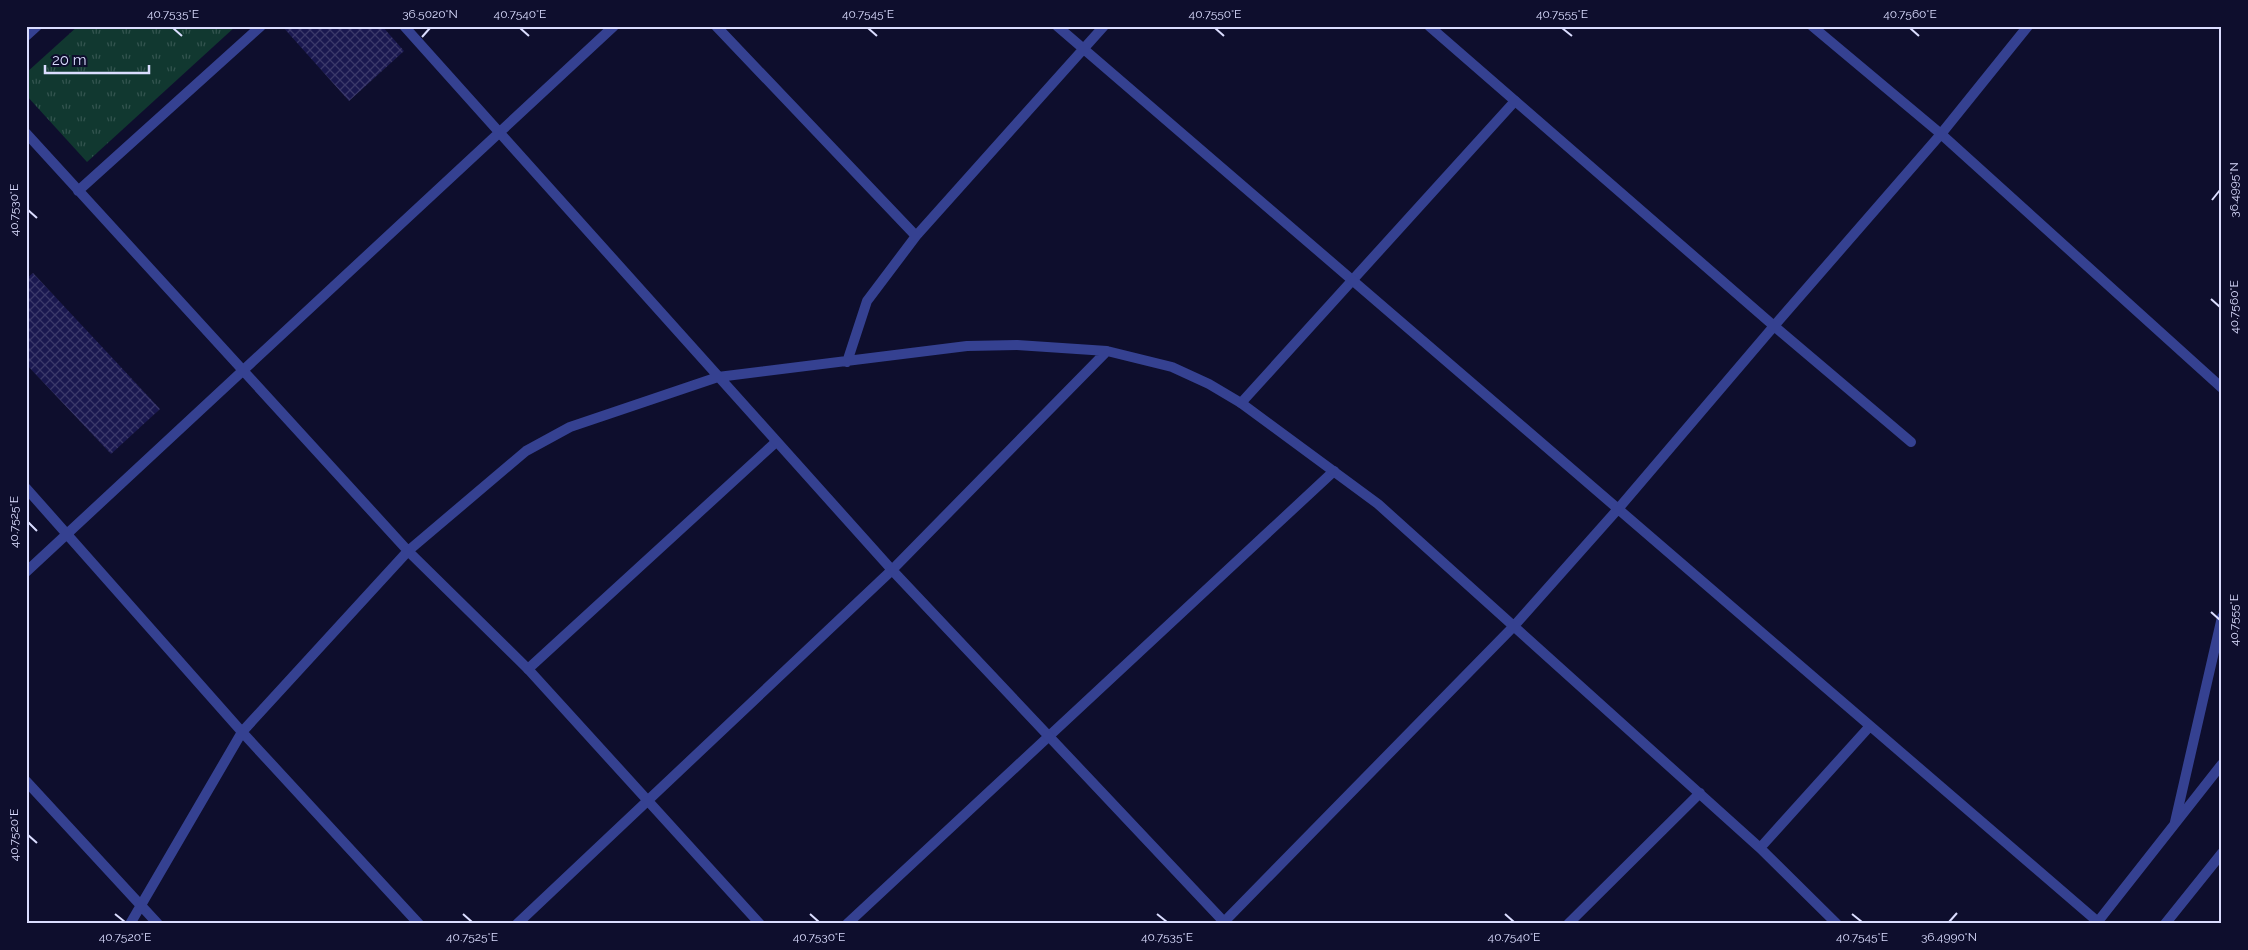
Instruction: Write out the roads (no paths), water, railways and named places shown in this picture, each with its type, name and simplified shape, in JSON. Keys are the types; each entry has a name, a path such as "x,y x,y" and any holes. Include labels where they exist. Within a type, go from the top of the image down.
{"street":[{"path":"26,36 37,26"},
{"path":"78,191 261,26"},
{"path":"404,26 892,570 1224,923 1514,626 1618,509 1941,134 2028,26"},
{"path":"26,572 614,26"},
{"path":"716,26 916,236"},
{"path":"1057,26 2097,923 2222,764"},
{"path":"847,362 867,301 916,236 1104,26"},
{"path":"1429,26 1774,326 1911,442"},
{"path":"1812,26 1941,134 2222,388"},
{"path":"1241,403 1515,101"},
{"path":"26,132 408,551 528,669 760,924"},
{"path":"130,924 242,732 408,551 526,452 570,427 718,377 967,346 1016,345 1107,351 1172,367 1209,384 1241,403 1378,504 1700,793 1760,848 1837,924"},
{"path":"517,924 892,570 1107,351"},
{"path":"528,669 776,442"},
{"path":"847,924 1334,472"},
{"path":"26,488 242,732 419,924"},
{"path":"2175,822 2222,617"},
{"path":"1760,848 1870,726"},
{"path":"26,781 158,924"},
{"path":"1568,924 1700,793"},
{"path":"2165,924 2222,853"}]}
